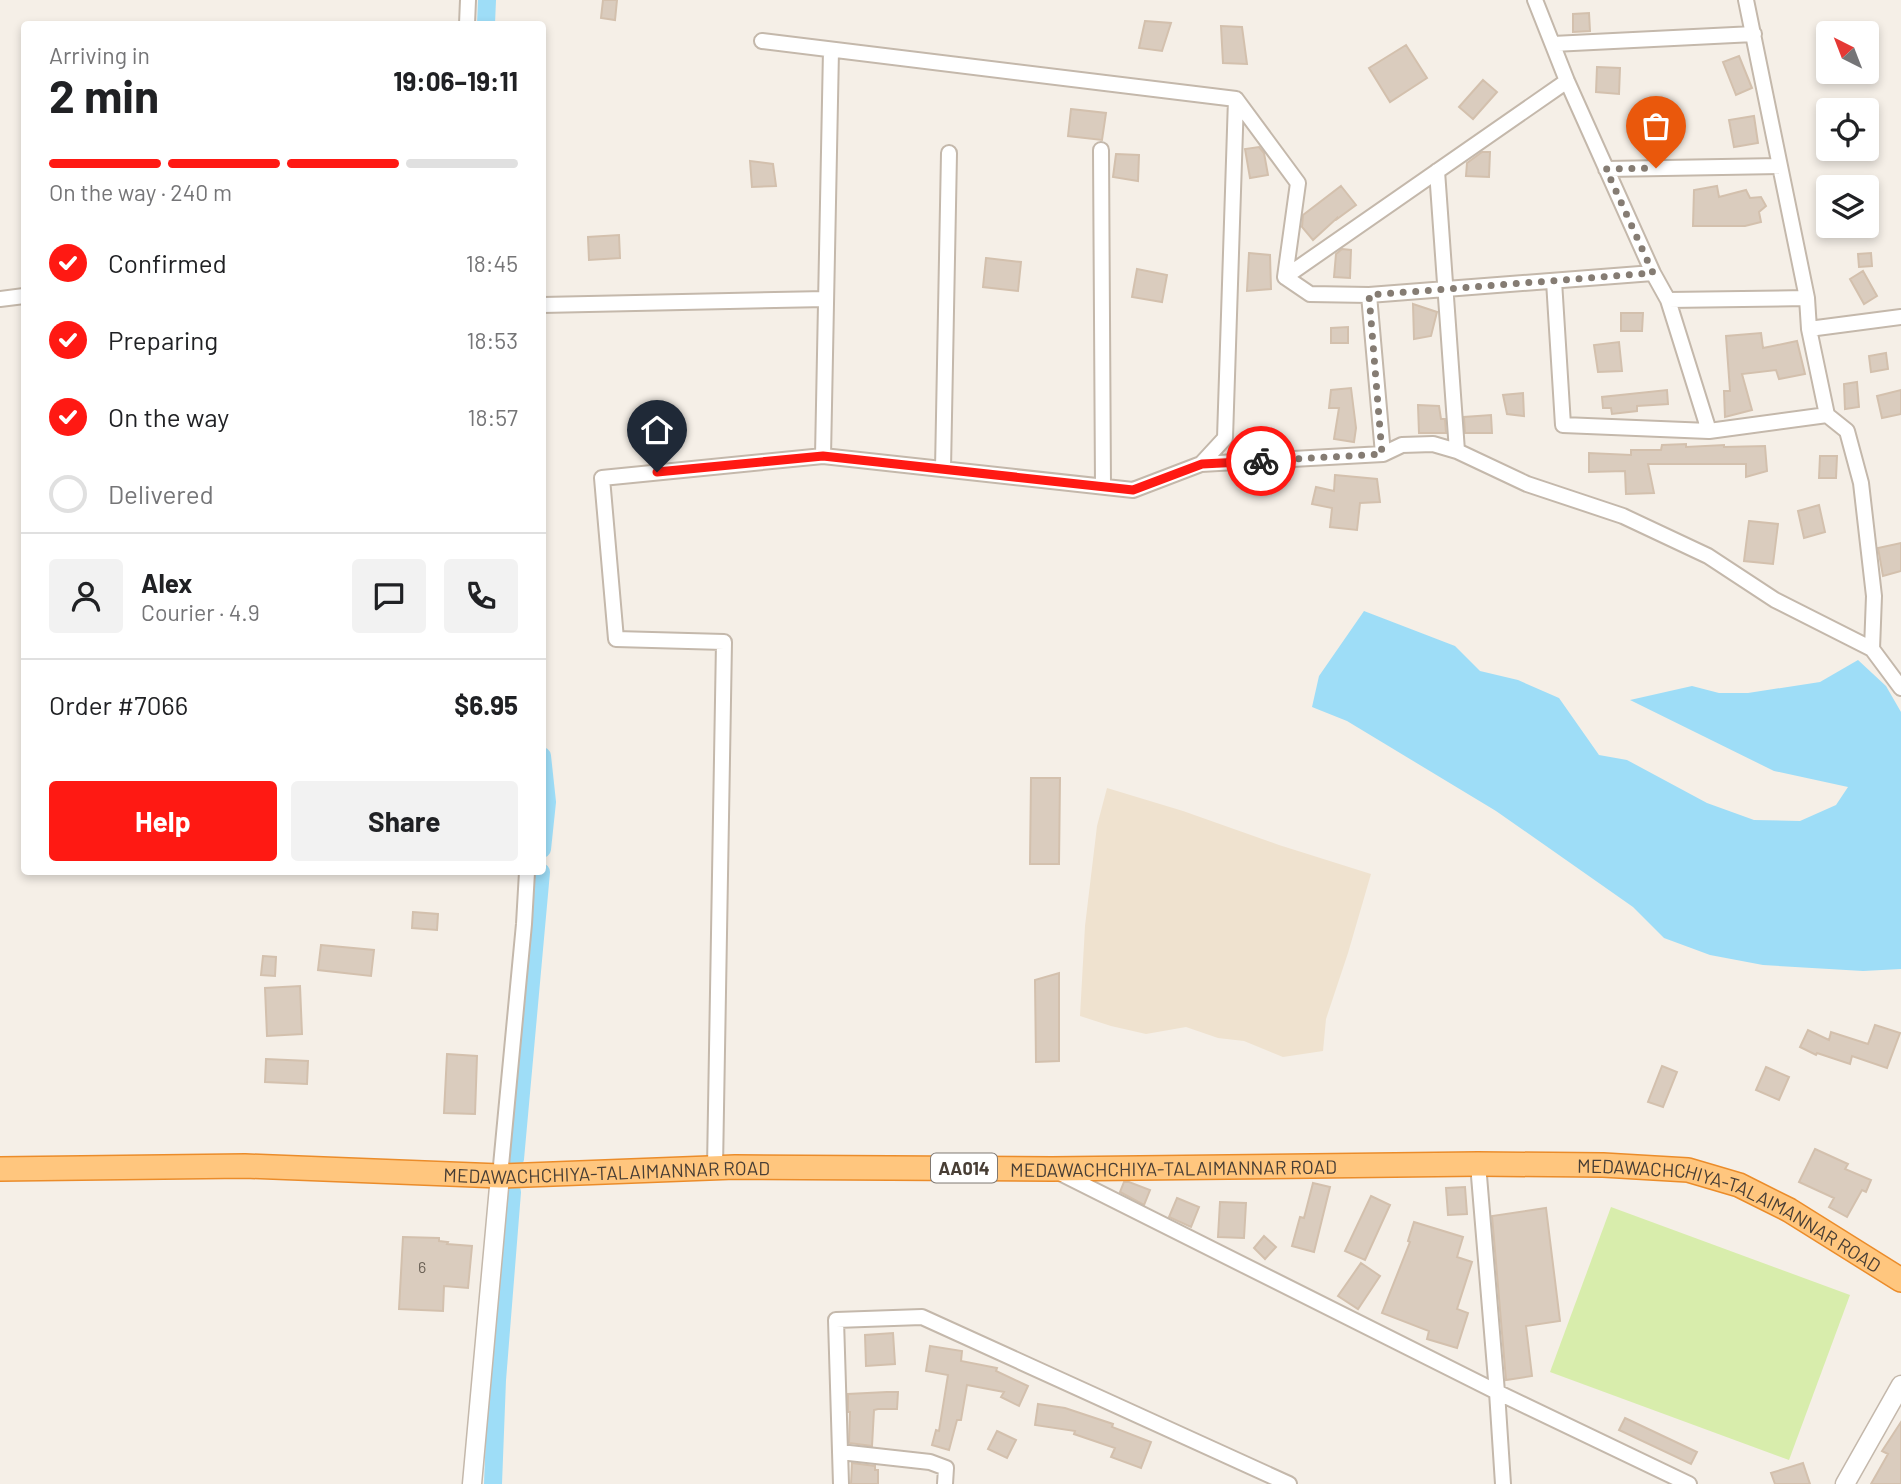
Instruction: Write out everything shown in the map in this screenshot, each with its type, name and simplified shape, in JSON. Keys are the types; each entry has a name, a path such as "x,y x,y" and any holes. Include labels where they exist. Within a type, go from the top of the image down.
{"highway":[{"name":"MEDAWACHCHIYA-TALAIMANNAR ROAD","path":"0,1169 245,1166 500,1176 715,1167 1052,1169 1603,1165 1688,1170 1739,1185 1789,1210 1901,1280"}],"street":[{"path":"467,21 468,0"},
{"path":"1535,0 1606,169 1668,300 1709,431"},
{"path":"1746,0 1807,298 1809,329 1827,415 1847,431 1861,483 1874,596 1872,649"},
{"path":"1553,44 1754,34"},
{"path":"762,41 1236,99 1298,183 1285,277"},
{"path":"823,456 831,50"},
{"path":"1285,277 1567,81"},
{"path":"1202,464 1225,438 1236,99"},
{"path":"1101,150 1103,486"},
{"path":"943,469 949,153"},
{"path":"1606,169 1780,166"},
{"path":"1437,171 1457,451"},
{"path":"1285,277 1310,294 1369,295 1653,273"},
{"path":"1554,281 1563,425 1709,431 1827,415"},
{"path":"1369,295 1382,454"},
{"path":"0,299 21,296"},
{"path":"1668,300 1807,298"},
{"path":"546,305 826,299"},
{"path":"1809,329 1900,321"},
{"path":"715,1167 724,642 616,639 602,478 823,456 1133,490 1202,464 1382,454 1402,445 1433,444 1457,451 1527,484 1623,516 1708,556 1775,600 1872,649 1901,688"},
{"path":"472,1484 527,875"},
{"path":"1478,1164 1503,1484"},
{"path":"1052,1169 1497,1392 1689,1484"},
{"path":"841,1484 836,1320 922,1317 1289,1484"},
{"path":"1845,1484 1901,1385"},
{"path":"840,1452 930,1462 946,1468 945,1484"}],"shaded area":[{"path":"1107,788 1371,874 1326,1019 1323,1051 1283,1057 1244,1041 1218,1038 1186,1027 1146,1034 1080,1016 1085,926 1097,826"}],"green space":[{"path":"1611,1207 1850,1295 1789,1460 1550,1372"}],"water":[{"path":"1364,611 1455,646 1480,671 1518,680 1559,698 1599,755 1627,760 1707,803 1754,820 1800,821 1836,805 1848,787 1774,771 1630,700 1692,686 1719,693 1748,693 1820,682 1858,660 1886,686 1901,712 1901,969 1863,971 1763,965 1710,955 1664,938 1633,907 1496,811 1347,721 1312,707 1319,676"}],"building":[{"path":"603,0 617,0 615,20 601,18"},
{"path":"1589,13 1590,31 1573,32 1573,14"},
{"path":"1145,21 1171,23 1162,51 1139,48"},
{"path":"1221,26 1242,27 1247,64 1223,63"},
{"path":"1406,45 1427,78 1390,102 1369,68"},
{"path":"1739,56 1752,88 1736,95 1723,62"},
{"path":"1597,67 1620,68 1619,94 1596,92"},
{"path":"1483,80 1497,92 1473,119 1459,107"},
{"path":"1071,109 1106,113 1102,140 1068,136"},
{"path":"1754,116 1758,143 1734,147 1729,120"},
{"path":"1660,126 1662,132 1668,131 1674,148 1655,155 1646,132"},
{"path":"1259,147 1264,153 1268,175 1250,178 1245,149"},
{"path":"1482,152 1490,152 1489,177 1466,176 1467,163"},
{"path":"1116,154 1139,155 1138,181 1113,177"},
{"path":"750,161 773,164 776,186 752,187"},
{"path":"1341,186 1356,205 1313,240 1302,227 1303,215"},
{"path":"1717,186 1719,197 1746,190 1750,198 1761,197 1766,206 1759,212 1761,222 1745,226 1693,226 1694,190"},
{"path":"619,235 620,258 589,260 588,237"},
{"path":"1342,249 1351,250 1350,278 1334,277 1336,254"},
{"path":"1249,253 1270,255 1271,289 1247,291"},
{"path":"1871,253 1872,266 1859,267 1858,254"},
{"path":"986,258 1021,262 1018,291 983,287"},
{"path":"1137,269 1167,275 1162,302 1132,297"},
{"path":"1863,271 1877,296 1864,304 1850,279"},
{"path":"1413,304 1437,312 1431,336 1414,339"},
{"path":"1621,313 1643,313 1642,331 1621,331"},
{"path":"1348,327 1348,343 1331,343 1331,328"},
{"path":"1761,333 1763,348 1797,341 1805,374 1779,379 1776,370 1742,374 1752,410 1725,417 1724,391 1730,391 1726,336"},
{"path":"1619,342 1622,371 1598,372 1594,345"},
{"path":"1886,353 1888,369 1871,372 1869,356"},
{"path":"1857,382 1859,407 1845,409 1844,384"},
{"path":"1351,388 1356,428 1354,442 1334,439 1339,408 1329,408 1331,390"},
{"path":"1667,390 1668,404 1637,406 1637,411 1612,414 1611,408 1603,408 1602,397"},
{"path":"1901,390 1901,414 1882,418 1877,396"},
{"path":"1523,393 1524,416 1507,414 1503,395"},
{"path":"1418,405 1439,406 1441,419 1445,419 1446,433 1419,433"},
{"path":"1491,415 1492,433 1465,433 1464,417"},
{"path":"1686,444 1686,447 1765,446 1767,471 1746,477 1746,464 1648,464 1654,493 1626,494 1625,471 1589,472 1589,453 1631,455 1631,450 1661,450 1662,445"},
{"path":"1820,456 1837,456 1836,478 1819,478"},
{"path":"1335,475 1377,479 1380,502 1360,503 1357,530 1330,527 1332,508 1312,504 1316,487 1334,491"},
{"path":"1819,505 1825,532 1804,538 1798,511"},
{"path":"1749,521 1778,524 1773,564 1744,561"},
{"path":"1901,543 1901,571 1883,576 1878,548"},
{"path":"1031,778 1060,778 1059,864 1030,864"},
{"path":"413,912 438,914 437,930 412,928"},
{"path":"321,945 374,950 371,976 318,970"},
{"path":"263,956 276,957 275,976 261,975"},
{"path":"1059,973 1059,1061 1036,1062 1035,980"},
{"path":"300,986 302,1034 267,1036 265,988"},
{"path":"1875,1025 1900,1033 1887,1068 1852,1056 1850,1064 1817,1053 1816,1055 1800,1047 1808,1030 1829,1040 1831,1032 1868,1044"},
{"path":"447,1054 477,1056 475,1114 444,1113"},
{"path":"266,1059 308,1061 307,1084 265,1082"},
{"path":"1662,1066 1677,1072 1663,1107 1648,1102"},
{"path":"1766,1067 1789,1077 1779,1100 1756,1090"},
{"path":"1815,1149 1848,1164 1845,1169 1871,1180 1866,1192 1862,1190 1847,1217 1829,1207 1834,1198 1799,1182"},
{"path":"1124,1182 1150,1190 1144,1205 1120,1192"},
{"path":"1313,1183 1330,1187 1314,1252 1292,1246 1300,1217 1304,1218"},
{"path":"1465,1187 1467,1214 1448,1215 1446,1188"},
{"path":"1371,1196 1390,1205 1365,1260 1345,1251"},
{"path":"1177,1198 1199,1207 1191,1227 1169,1217"},
{"path":"1220,1202 1246,1203 1244,1238 1218,1237"},
{"path":"1546,1208 1560,1321 1526,1326 1532,1376 1506,1380 1492,1216"},
{"path":"1414,1222 1463,1237 1457,1257 1472,1262 1457,1309 1468,1313 1457,1348 1427,1339 1429,1331 1382,1313 1410,1242 1408,1241"},
{"path":"1264,1236 1276,1247 1265,1259 1254,1248"},
{"path":"403,1237 439,1238 439,1241 448,1242 447,1244 472,1246 468,1288 444,1286 443,1311 399,1309"},
{"path":"1361,1263 1380,1276 1358,1309 1338,1296"},
{"path":"893,1333 895,1364 866,1366 865,1335"},
{"path":"930,1346 962,1351 961,1361 997,1368 996,1371 1028,1386 1019,1406 1001,1397 1004,1392 967,1385 961,1420 957,1420 949,1450 932,1445 936,1430 939,1431 948,1375 926,1371"},
{"path":"898,1392 897,1409 874,1410 872,1446 849,1443 848,1394"},
{"path":"1038,1404 1065,1408 1113,1424 1112,1427 1151,1442 1141,1468 1111,1457 1115,1448 1074,1434 1075,1431 1035,1425"},
{"path":"1625,1418 1697,1452 1691,1464 1619,1430"},
{"path":"1901,1422 1901,1484 1871,1484 1888,1454 1882,1451"},
{"path":"997,1431 1016,1440 1007,1458 988,1449"},
{"path":"852,1463 875,1466 875,1470 878,1470 878,1484 851,1484"},
{"path":"1803,1463 1810,1484 1775,1484 1771,1473"}],"waterway":[{"path":"486,21 487,0"},
{"path":"546,793 546,811"},
{"path":"515,1159 541,875"},
{"path":"493,1484 497,1380 512,1192"}],"way so far":[{"path":"1261,461 1382,454 1369,295 1653,273 1606,169 1656,168"}],"route":[{"path":"657,472 823,456 1133,490 1202,464 1261,461"}]}
